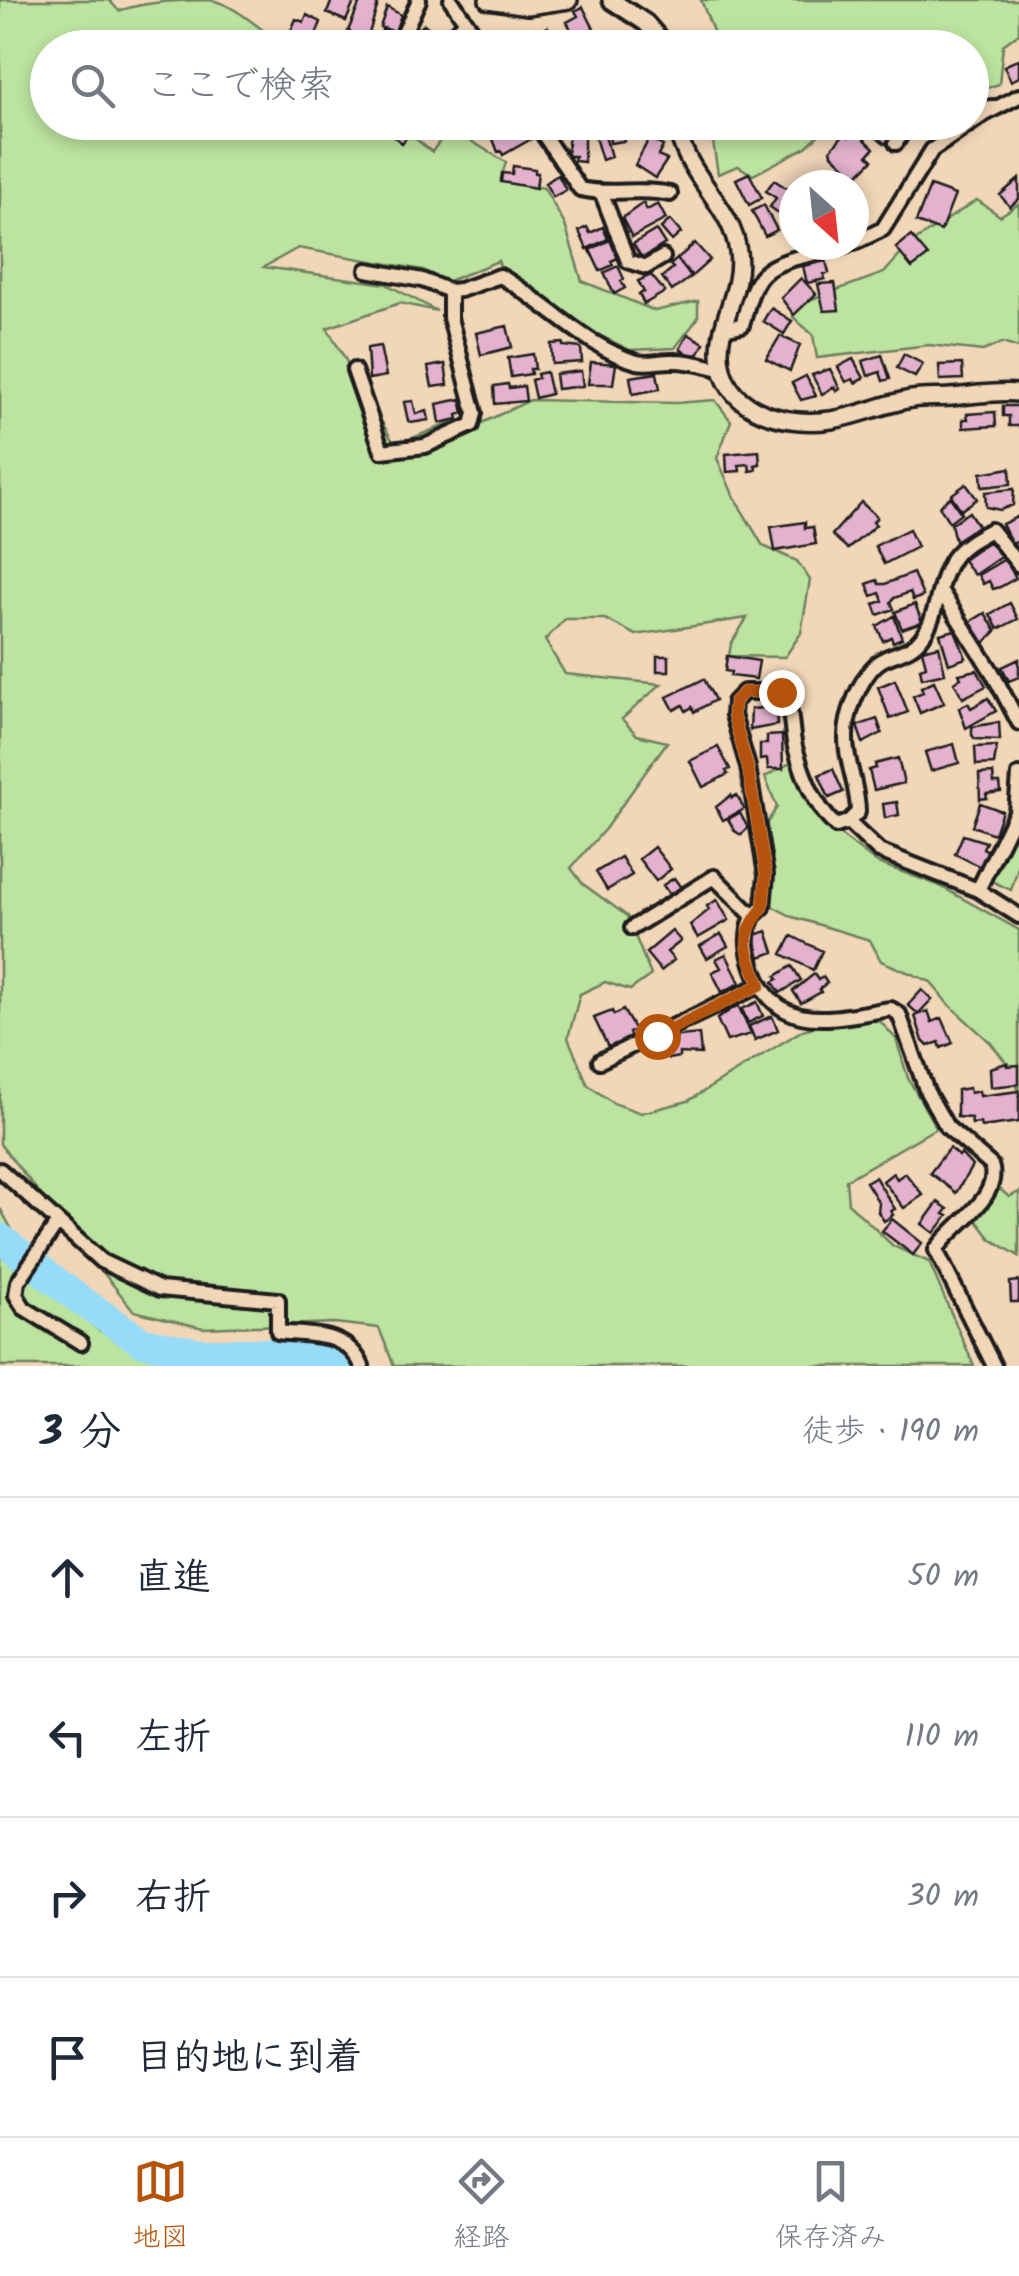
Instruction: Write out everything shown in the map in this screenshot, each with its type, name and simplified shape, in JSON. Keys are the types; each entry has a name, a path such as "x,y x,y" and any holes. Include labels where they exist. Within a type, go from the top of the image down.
{"street":[{"path":"405,30 419,0"},
{"path":"451,0 472,30"},
{"path":"488,0 528,6 568,0"},
{"path":"611,0 638,16 651,30"},
{"path":"458,30 466,22"},
{"path":"989,113 1019,96"},
{"path":"989,107 998,107"},
{"path":"547,140 580,189 602,194 670,194"},
{"path":"682,140 689,164 719,206 738,252 733,296 719,349 721,368 738,398 777,418 827,421 914,398 1019,393"},
{"path":"869,236 882,230 932,150 947,140"},
{"path":"602,194 628,261 646,267 663,256"},
{"path":"722,329 742,325 752,293 764,273 792,260"},
{"path":"367,270 422,280 450,291 500,276 621,356 640,363 676,361 721,368"},
{"path":"354,370 382,451 424,446 472,424 475,413 450,318 450,291"},
{"path":"994,1366 936,1250 990,1189 994,1174 990,1165 946,1127 927,1092 900,1014 891,1009 800,1018 782,1010 760,985 746,936 753,916 763,908 766,875 748,768 733,715 734,702 744,692 781,692 792,712 794,745 814,800 836,826 848,822 858,812 858,794 845,743 856,695 878,662 912,648 924,635 954,558 967,544 990,530 1019,565"},
{"path":"942,593 1019,723"},
{"path":"978,890 1016,812 1019,775"},
{"path":"848,822 878,851 978,890 1019,916"},
{"path":"632,928 714,877 753,916"},
{"path":"600,1062 760,985"},
{"path":"0,1170 55,1228 101,1261 160,1289 278,1300 278,1332 338,1338 349,1346 362,1366"},
{"path":"55,1228 18,1282 16,1295 24,1308 81,1343"}],"green space":[{"path":"0,0 109,0 119,11 152,3 211,0 238,12 262,30 30,30 30,140 417,140 432,152 440,140 469,140 506,162 501,179 544,188 565,225 582,281 655,311 698,301 698,318 675,348 630,350 509,291 498,261 446,282 423,270 298,248 264,267 386,284 437,311 400,303 327,328 395,445 455,421 482,423 530,400 715,400 731,421 717,458 734,497 763,546 797,561 810,580 801,633 785,657 729,656 731,644 747,618 636,635 605,619 565,619 545,640 565,674 661,684 622,719 637,735 667,742 605,829 571,868 583,884 627,916 651,975 630,990 605,982 580,994 568,1038 588,1085 613,1103 641,1113 688,1101 803,1030 854,1015 881,1022 896,1039 908,1078 936,1128 846,1180 848,1203 893,1246 929,1262 974,1366 394,1366 379,1328 334,1323 203,1328 134,1311 0,1144"},
{"path":"701,0 1019,0 1019,33 1003,45 999,84 989,87 989,30 712,30"},
{"path":"713,140 813,140 753,175 738,166 718,174"},
{"path":"977,200 1000,216 1019,204 1019,348 1002,343 983,351 929,345 817,358 813,335 793,317 798,304 884,273 910,244"},
{"path":"792,762 814,815 877,863 938,885 1019,930 1019,1105 1016,1075 990,1042 947,1003 931,982 881,961 870,940 793,917 772,906 765,826 777,807 765,777"},
{"path":"1015,827 1019,827 1019,864 1011,890 989,880"},
{"path":"1000,1189 1009,1197 1019,1192 1019,1256 991,1239 974,1217"},
{"path":"0,1208 44,1288 100,1331 175,1357 319,1360 322,1366 0,1366"}],"building":[{"path":"332,0 355,0 346,21 327,13"},
{"path":"361,0 378,4 370,30 348,30"},
{"path":"387,7 401,15 396,30 380,27"},
{"path":"583,7 594,30 571,30 567,22 578,16 575,11"},
{"path":"307,15 321,22 318,30 291,30 296,19 304,22"},
{"path":"1019,59 1019,77 1011,81 1004,66"},
{"path":"493,140 529,140 503,155"},
{"path":"568,140 584,140 584,162 567,156"},
{"path":"596,140 606,140 611,157 602,160"},
{"path":"648,140 663,146 658,156 667,160 655,178 635,165"},
{"path":"839,140 866,140 874,148 868,155 873,160 863,170 849,170 831,149"},
{"path":"513,166 535,169 536,188 501,182 502,173 512,174"},
{"path":"749,173 762,198 749,205 736,179"},
{"path":"558,175 566,190 553,197 545,183"},
{"path":"1019,179 1019,199 1010,207 1000,195"},
{"path":"774,180 779,183 779,213 770,207 776,198 766,191"},
{"path":"930,186 955,195 941,231 916,222"},
{"path":"643,203 647,210 658,204 666,219 632,237 622,218"},
{"path":"764,205 777,230 765,236 752,211"},
{"path":"670,220 681,233 672,241 661,228"},
{"path":"587,227 590,233 603,227 608,239 587,249 579,231"},
{"path":"656,230 665,244 644,257 640,255 633,244"},
{"path":"911,236 928,256 912,268 896,248"},
{"path":"610,240 618,258 600,271 590,250"},
{"path":"695,243 710,260 692,276 677,259"},
{"path":"677,259 691,277 672,291 662,277"},
{"path":"826,261 829,273 824,274 825,279 807,283 803,266"},
{"path":"618,266 625,288 614,294 604,273"},
{"path":"651,275 665,292 644,304 639,294 644,292 638,281"},
{"path":"801,278 816,294 794,315 781,298"},
{"path":"835,283 839,310 824,311 818,284"},
{"path":"771,308 792,321 784,334 763,321"},
{"path":"507,326 512,347 481,355 476,333"},
{"path":"688,334 704,343 696,358 680,349"},
{"path":"780,336 800,345 790,371 766,359"},
{"path":"551,344 581,348 582,362 552,364"},
{"path":"380,346 386,376 369,379 367,348"},
{"path":"533,354 535,369 530,369 531,374 511,377 508,358"},
{"path":"904,354 923,364 915,377 897,368"},
{"path":"882,355 890,379 883,381 880,372 868,376 863,361"},
{"path":"853,359 864,378 855,383 853,379 846,382 838,367"},
{"path":"591,362 616,364 613,384 588,384"},
{"path":"445,364 448,385 432,387 428,367"},
{"path":"962,364 963,379 940,380 939,365"},
{"path":"830,369 840,389 836,391 834,387 822,394 812,375"},
{"path":"581,371 583,386 557,389 555,374"},
{"path":"546,372 551,394 535,398 531,380"},
{"path":"657,373 660,389 633,394 630,377"},
{"path":"806,376 816,396 801,400 792,383"},
{"path":"508,384 509,388 524,386 526,401 495,404 494,386"},
{"path":"461,399 464,413 457,415 458,419 440,423 437,404"},
{"path":"413,401 416,414 427,411 429,420 408,421 404,402"},
{"path":"1003,406 1019,406 1019,426 1009,426"},
{"path":"995,412 996,426 963,428 967,414"},
{"path":"759,451 760,464 755,465 756,470 750,471 749,464 739,465 740,471 727,472 726,454"},
{"path":"1010,468 1011,484 982,487 981,473"},
{"path":"966,484 977,499 961,510 951,495"},
{"path":"1014,489 1013,505 1000,510 986,507 985,492"},
{"path":"950,497 961,513 949,522 939,506"},
{"path":"861,502 877,517 873,522 876,525 848,549 832,535"},
{"path":"969,512 978,526 955,541 951,524"},
{"path":"1019,516 1019,541 1012,544 1002,524"},
{"path":"805,522 805,528 813,527 816,544 775,551 771,527"},
{"path":"909,529 917,547 884,564 875,546"},
{"path":"988,542 1002,556 974,575 963,560"},
{"path":"1005,559 1016,578 993,589 989,581 983,584 978,575"},
{"path":"913,573 923,596 913,600 910,592 894,598 894,609 878,615 874,604 883,601 880,593 872,596 867,584 877,580 885,584"},
{"path":"1010,603 1018,619 998,629 990,614"},
{"path":"915,604 922,622 902,629 895,612"},
{"path":"985,613 996,631 983,644 970,622"},
{"path":"894,616 902,638 883,641 877,626"},
{"path":"955,630 966,658 949,664 940,634"},
{"path":"939,646 945,673 922,678 920,668 926,666 922,650"},
{"path":"657,656 669,656 669,671 657,671"},
{"path":"727,656 759,661 756,679 730,676 731,672 725,671"},
{"path":"1019,659 1019,677 1009,681 1002,667"},
{"path":"977,670 986,686 963,698 954,682 961,678 959,674"},
{"path":"704,679 715,700 694,712 692,707 686,711 683,705 674,710 667,697"},
{"path":"895,680 908,712 890,719 878,687"},
{"path":"934,681 944,703 920,713 913,696"},
{"path":"988,698 996,711 966,728 959,708 968,703 971,708"},
{"path":"776,707 777,725 750,730 751,709"},
{"path":"877,719 882,733 863,743 857,726"},
{"path":"999,722 1000,740 975,739 972,735 972,727"},
{"path":"782,735 783,769 768,769 767,759 760,760 760,744 767,744 767,736"},
{"path":"954,744 959,763 931,771 925,752"},
{"path":"997,746 994,764 976,765 975,747"},
{"path":"718,747 730,769 728,774 703,787 690,761"},
{"path":"898,758 904,783 874,790 869,770 876,768 875,764"},
{"path":"833,769 843,792 829,798 819,775"},
{"path":"993,773 1001,792 980,799 979,774"},
{"path":"737,795 744,809 723,820 716,807"},
{"path":"897,802 899,815 885,818 883,804"},
{"path":"980,803 1002,811 994,834 972,826"},
{"path":"740,813 748,828 741,835 728,819"},
{"path":"963,835 986,842 983,848 988,851 981,867 955,854"},
{"path":"654,847 671,869 656,881 639,859"},
{"path":"621,857 632,875 607,890 596,872"},
{"path":"674,878 682,889 671,897 663,885"},
{"path":"717,900 729,920 698,938 690,925"},
{"path":"672,931 681,941 667,952 674,960 661,971 646,953"},
{"path":"767,931 774,952 760,957 753,936"},
{"path":"721,934 728,946 707,958 700,946"},
{"path":"792,936 822,951 813,970 782,954"},
{"path":"726,954 740,983 722,992 712,972 721,968 716,959"},
{"path":"792,966 801,980 780,993 773,982"},
{"path":"814,974 827,983 819,989 821,992 801,1003 793,991"},
{"path":"922,990 932,999 918,1014 908,1005"},
{"path":"757,1002 763,1016 748,1023 742,1009"},
{"path":"738,1005 751,1034 727,1041 717,1019"},
{"path":"623,1010 635,1030 629,1033 632,1039 608,1047 594,1018"},
{"path":"928,1011 932,1022 942,1018 953,1043 941,1048 939,1042 928,1046 923,1041 915,1016"},
{"path":"772,1016 778,1030 755,1040 749,1026"},
{"path":"699,1034 701,1054 679,1053 679,1057 668,1059 669,1037"},
{"path":"1007,1063 1019,1065 1019,1084 991,1087 990,1068"},
{"path":"969,1088 970,1093 979,1091 980,1096 1019,1091 1019,1122 981,1127 980,1123 972,1124 971,1118 957,1117 957,1090"},
{"path":"949,1148 972,1166 956,1193 930,1173"},
{"path":"893,1173 897,1179 905,1173 923,1195 904,1208 883,1181"},
{"path":"875,1177 895,1209 884,1221 878,1212 879,1203 866,1182"},
{"path":"938,1202 948,1209 944,1214 948,1216 934,1233 922,1224"},
{"path":"892,1219 922,1243 913,1255 882,1231"},
{"path":"1019,1281 1019,1302 1011,1302 1010,1282"}],"waterway":[{"path":"0,1238 142,1342 200,1353 333,1353 342,1366"}],"route":[{"path":"657,1036 760,985 746,936 753,916 763,908 766,875 748,768 733,715 734,702 744,692 781,692"}]}
